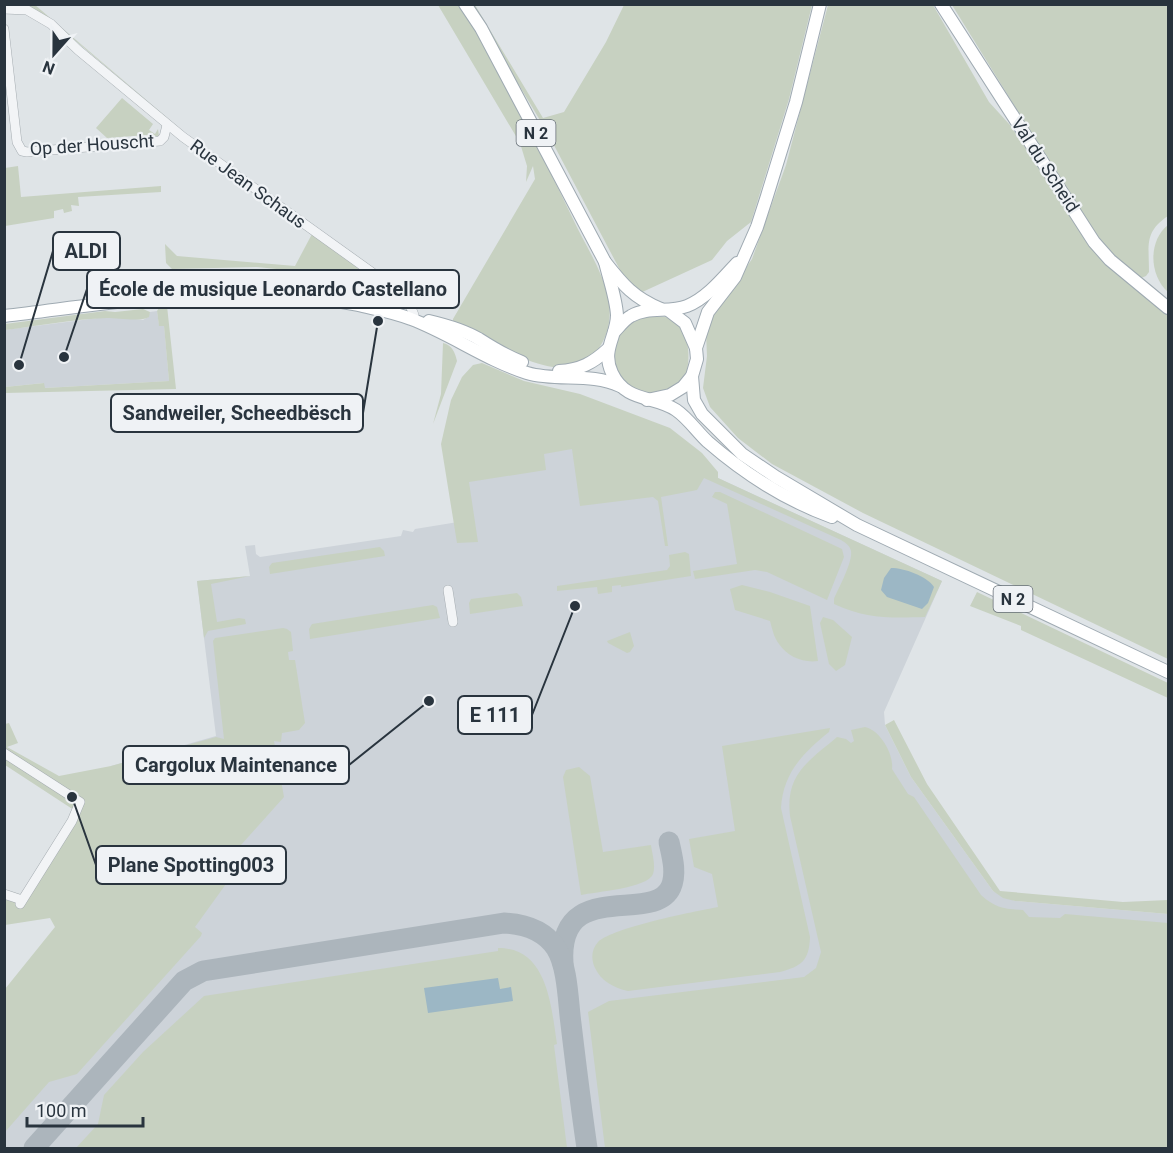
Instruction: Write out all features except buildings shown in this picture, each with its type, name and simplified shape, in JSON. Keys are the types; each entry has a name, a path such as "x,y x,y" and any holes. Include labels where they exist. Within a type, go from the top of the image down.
{"main road":[{"name":"N 2","path":"465,4 481,28 604,262 632,294 644,302 665,310"},
{"path":"696,348 708,312 735,277 757,227 796,102 820,4"},
{"name":"Val du Scheid","path":"941,4 1094,242 1110,260 1168,308"},
{"path":"620,386 612,372 608,349 613,333 629,316 640,312 687,306 717,285 744,255"},
{"name":"N 2","path":"604,262 617,316 613,333"},
{"path":"4,316 210,293 297,295 343,302 411,318 421,318 457,329 478,338 513,359 541,369"},
{"path":"411,318 474,351 528,373 553,378 603,379 620,386 632,395 647,400 670,394 683,387 692,376 697,359 696,348 685,323 665,310"},
{"path":"474,351 477,348 484,348 524,367 569,370 582,368 596,360 608,349"},
{"name":"N 2","path":"692,376 694,400 702,414 742,454 776,477 857,525 1168,672"},
{"name":"N 2","path":"647,400 664,404 683,416 706,441 754,479 813,510 857,525"}],"street":[{"name":"Rue Jean Schaus","path":"78,50 38,21 4,9 27,10 51,24 78,50 167,125 391,286 413,309 414,315 411,318"},
{"name":"Op der Houscht","path":"4,29 17,142 22,151 160,141 164,137 167,125"},
{"path":"448,590 453,622"},
{"path":"4,753 80,802 72,821 21,902 4,894"}],"shaded area":[{"path":"157,311 159,325 164,325 169,381 44,388 43,383 5,387 4,330 98,318 143,320 150,312"},
{"path":"456,416 718,472 718,478 942,581 884,712 885,725 911,777 993,891 1015,901 1168,914 1168,1148 5,1148 5,994 63,924 111,766 216,736 197,581 250,576 245,546 255,545 256,554 260,557 401,536 403,530 413,532 415,529 458,522"}],"green space":[{"path":"13,5 35,5 205,150 52,21 29,8"},
{"path":"438,5 460,5 476,30 520,110 603,281 609,303 608,328 598,350 579,364 567,367 542,365 453,324 453,319 535,179 533,166 526,182 527,166 520,143"},
{"path":"471,5 475,5 543,118 564,112 606,42 624,5 812,5 789,99 751,222 727,241 712,260 638,294 629,287 547,132"},
{"path":"828,5 933,5 989,102 1010,125 1104,262 1168,314 1168,659 863,513 772,464 738,438 710,407 703,388 707,356 706,332 709,322 752,259 786,165"},
{"path":"952,5 1168,5 1168,216 1151,234 1149,272 1146,276 1139,279 1112,257 1095,236"},
{"path":"122,98 153,124 149,130 155,134 158,129 159,136 107,138 96,128"},
{"path":"18,166 21,197 161,186 161,192 78,197 79,206 71,205 72,211 64,213 63,209 54,211 54,218 5,226 5,168"},
{"path":"1168,225 1168,292 1157,277 1153,258 1157,240"},
{"path":"312,234 373,277 406,306 402,312 378,296 296,271 257,267 172,269 166,263 165,244 177,256 295,266"},
{"path":"167,306 176,389 5,393 5,387 44,383 45,388 169,381 164,326 159,326 157,311"},
{"path":"143,309 150,312 149,317 135,320 107,318 81,320 5,330 5,324 105,311"},
{"path":"647,317 671,319 682,330 688,346 685,379 661,394 645,394 632,388 622,377 616,364 615,350 619,336 630,324"},
{"path":"443,343 453,349 457,361 433,424 441,394"},
{"path":"482,363 524,381 580,394 670,428 702,453 718,472 718,478 942,581 925,617 868,615 834,604 850,562 851,551 848,545 704,478 697,490 661,497 668,546 665,546 658,501 653,497 580,506 572,449 544,454 546,470 469,482 478,542 457,543 441,444 451,400 462,377 473,365"},
{"path":"715,492 720,492 842,549 844,557 827,600 767,572 755,570 695,579 693,571 737,564 727,504 712,497"},
{"path":"380,547 385,556 270,574 269,567 272,563"},
{"path":"685,552 689,554 691,576 621,587 621,585 612,586 612,592 598,594 597,587 557,591 557,586 667,570 670,566 669,555"},
{"path":"250,576 211,584 217,622 239,618 245,619 246,624 208,631 204,638 197,581"},
{"path":"742,585 810,606 818,661 801,660 791,656 777,642 770,621 735,610 730,589"},
{"path":"977,592 1168,683 1168,698 1021,630 1021,626 970,606"},
{"path":"517,593 521,597 523,606 470,614 471,599"},
{"path":"433,605 437,607 440,618 310,639 309,629 312,624"},
{"path":"823,617 833,620 852,637 845,665 836,671 829,664 820,623"},
{"path":"283,628 291,632 293,651 288,652 289,660 295,660 305,723 299,730 282,733 281,742 274,741 284,797 223,865 226,884 195,927 202,933 201,936 77,1074 49,1082 5,1132 5,989 55,927 50,918 5,925 5,897 29,895 80,814 5,765 5,724 9,723 18,743 7,747 59,776 111,766 216,737 224,739 213,641 215,638"},
{"path":"630,632 634,646 630,652 627,653 607,641"},
{"path":"894,720 927,784 1000,891 1123,902 1168,900 1168,914 1015,901 1003,898 993,891 911,777 885,725"},
{"path":"865,727 881,738 891,757 892,769 908,794 914,797 981,895 991,903 1005,908 1023,910 1029,917 1060,918 1065,914 1168,923 1168,1148 605,1148 588,1012 609,1001 804,977 816,968 821,952 790,816 791,789 801,770 837,737 851,743 854,741 851,730"},
{"path":"830,728 829,732 803,756 790,774 781,808 810,937 808,952 803,961 799,965 780,972 628,991 604,980 595,968 592,955 598,942 607,936 673,916 718,907 712,874 694,867 689,839 735,831 722,746"},
{"path":"579,767 590,776 603,852 651,845 654,867 649,879 632,886 581,895 563,777 566,770"},
{"path":"498,948 515,951 527,958 537,968 544,982 549,997 557,1044 554,1045 567,1148 76,1148 98,1124 104,1095 143,1052 204,996 498,951"}],"water":[{"path":"891,568 915,573 931,583 934,587 928,603 922,609 887,597 881,590 884,578"},
{"path":"498,978 500,989 511,987 513,1001 428,1013 424,988"}],"taxiway":[{"path":"563,964 565,937 575,920 590,911 646,903 661,898 671,887 674,870 669,842"},
{"path":"34,1148 184,981 203,971 504,923 540,932 551,942 560,956 567,985 587,1148"}],"place":[{"name":"Sandweiler, Scheedbësch","path":"378,321"},
{"name":"École de musique Leonardo Castellano","path":"64,357"},
{"name":"ALDI","path":"19,365"},
{"name":"E 111","path":"575,606"},
{"name":"Cargolux Maintenance","path":"429,701"},
{"name":"Plane Spotting003","path":"72,797"}]}
